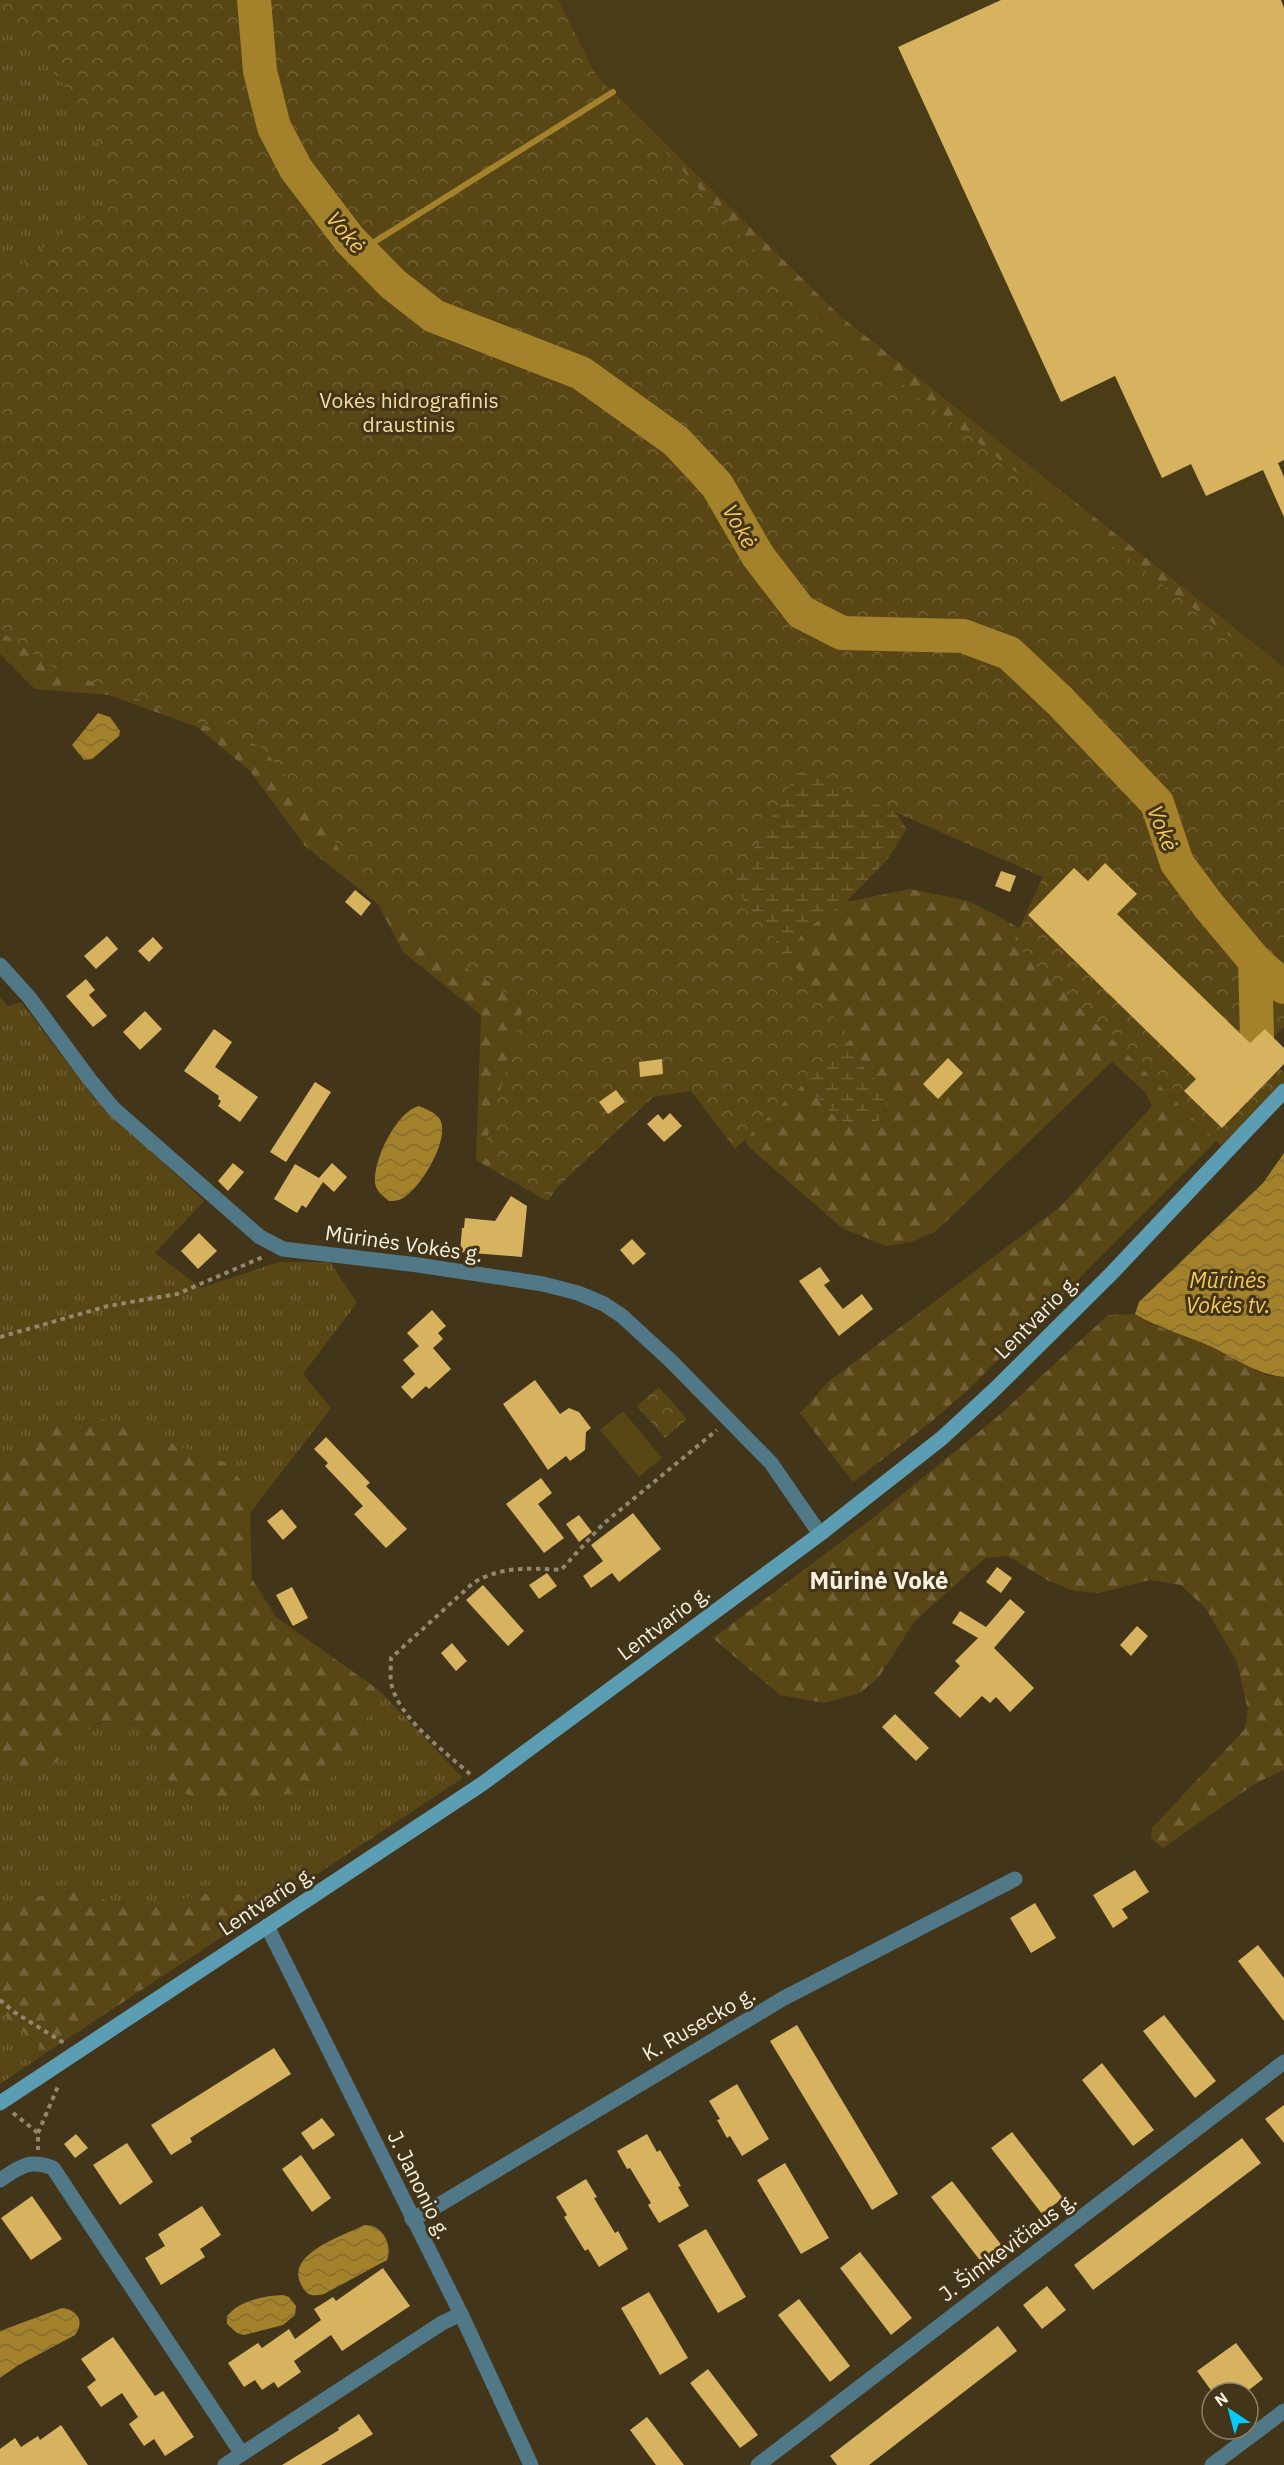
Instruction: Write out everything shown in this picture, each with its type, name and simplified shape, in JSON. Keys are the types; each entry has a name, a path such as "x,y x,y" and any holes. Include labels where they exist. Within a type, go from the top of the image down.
{"main road":[{"name":"Lentvario g.","path":"0,2102 482,1784 820,1534 942,1438 994,1390 1111,1274 1284,1092"}],"street":[{"name":"Mūrinės Vokės g.","path":"0,965 29,997 114,1109 260,1237 283,1249 418,1264 543,1284 578,1293 604,1304 622,1316 730,1420 771,1463 820,1534"},
{"name":"K. Rusecko g.","path":"412,2219 784,1998 1015,1878"},
{"name":"J. Janonio g.","path":"267,1926 461,2314 531,2465"},
{"name":"J. Šimkevičiaus g.","path":"758,2465 1284,2062"},
{"path":"0,2180 21,2166 38,2163 53,2168 242,2454"},
{"path":"225,2465 442,2323 461,2314"},
{"path":"1212,2465 1284,2411"}],"path":[{"path":"0,1337 108,1305 177,1294 283,1249"},
{"path":"482,1784 433,1742 400,1706 391,1682 391,1658 483,1576 501,1570 521,1568 561,1570 603,1524 730,1420"},
{"path":"0,2000 14,2012 42,2027 77,2051"},
{"path":"38,2163 38,2133 59,2088 59,2063"},
{"path":"0,2102 38,2133"}],"shaded area":[{"path":"545,0 1284,0 1284,667 839,315 567,46"}],"green space":[{"path":"0,0 57,0 163,265 0,510"},
{"name":"Vokės hidrografinis draustinis","path":"0,0 558,0 596,75 816,318 1284,678 1284,1027 1262,1048 1284,1073 1284,1083 1221,1146 1013,942 1043,877 798,770 733,886 851,1039 735,1149 691,1091 653,1097 548,1196 482,1156 524,1003 421,941 353,874 319,814 261,747 48,665 0,631 0,279 112,198 93,125"},
{"name":"Vokės hidrografinis draustinis","path":"57,0 545,0 567,46 839,315 1284,667 1284,892 1273,884 1222,859 1181,852 1159,867 1167,895 1201,950 1219,973 1229,993 1225,1010 1167,948 1132,821 1113,796 1089,784 1069,792 1036,815 973,834 959,821 956,806 978,781 987,754 973,732 944,718 916,728 864,768 835,776 815,764 795,708 741,591 714,581 632,628 596,666 588,705 625,876 650,949 686,988 751,1025 837,1119 859,1127 880,1120 886,1106 879,1083 795,996 782,973 803,931 846,902 910,889 969,901 1016,926 1169,1069 1181,1103 1218,1139 970,1388 931,1422 853,1482 800,1413 828,1382 1061,1206 1152,1106 1145,1092 1112,1062 936,1231 912,1242 886,1246 842,1228 750,1148 730,1116 708,1054 657,1041 608,1076 551,1197 547,1201 476,1160 481,1015 403,952 378,904 305,846 250,771 197,727 109,695 35,689 0,654 0,510 25,491 56,483 79,490 110,504 136,506 162,487 158,465 139,432 142,361 163,265"},
{"path":"596,666 864,768 907,829 887,860 846,902 803,931 782,973 795,996 879,1083 886,1106 880,1120 859,1127 837,1119 751,1025"},
{"path":"0,997 8,1006 21,1002 95,1099 204,1201 155,1253 201,1288 279,1262 330,1262 357,1303 303,1374 331,1408 250,1513 245,1485 102,1419 64,1423 15,1444 0,1463"},
{"path":"1135,1314 1151,1324 1210,1346 1266,1375 1284,1377 1284,1770 1256,1783 1163,1848 1151,1839 1152,1828 1245,1729 1248,1710 1237,1662 1206,1609 1181,1585 1150,1580 1099,1593 1074,1591 1049,1581 1008,1556 985,1558 915,1621 878,1678 860,1693 824,1703 780,1695 713,1638 878,1514 996,1418 1108,1315"},
{"path":"659,1387 687,1419 665,1438 637,1406"},
{"path":"623,1411 662,1458 639,1477 600,1430"},
{"path":"102,1419 225,1462 245,1485 250,1513 252,1579 276,1617 380,1691 349,1756 326,1784 294,1794 205,1800 181,1792 170,1784 156,1743 138,1724 102,1721 74,1739 59,1760 43,1771 12,1769 0,1763 0,1463 15,1444 64,1423"},
{"path":"380,1691 463,1778 263,1910 242,1895 217,1891 149,1908 109,1901 78,1891 25,1898 0,1910 0,1763 12,1769 59,1760 74,1739 103,1721 138,1724 156,1743 170,1784 349,1756"},
{"path":"79,1891 109,1901 149,1908 217,1891 242,1895 263,1910 46,2053 0,2011 0,1910 25,1898"},
{"path":"0,2011 46,2053 0,2084"}],"water":[{"path":"98,713 110,717 120,731 119,736 92,759 84,760 72,745"},
{"path":"419,1106 439,1118 442,1127 438,1151 424,1176 407,1196 389,1201 380,1193 375,1183 378,1162 394,1127 410,1110"},
{"name":"Mūrinės Vokės tv.","path":"1284,1153 1284,1377 1264,1373 1212,1347 1135,1314 1139,1302 1263,1183"},
{"path":"364,2225 381,2231 387,2242 387,2260 324,2294 307,2293 298,2276 300,2266 307,2257 329,2242"},
{"path":"283,2295 289,2297 296,2306 295,2315 283,2325 244,2335 237,2333 227,2324 227,2316 239,2306 260,2298"},
{"path":"62,2308 72,2311 80,2321 75,2335 17,2366 0,2378 0,2331"}],"building":[{"path":"1001,0 1281,0 1284,8 1284,460 1278,463 1284,477 1284,517 1263,470 1206,496 1191,464 1162,478 1115,376 1061,402 898,47"},
{"path":"1105,863 1137,894 1117,914 1250,1043 1265,1029 1284,1048 1284,1064 1222,1128 1184,1091 1196,1079 1028,915 1074,868 1088,881"},
{"path":"1001,871 1016,876 1010,892 995,886"},
{"path":"355,890 371,903 361,916 345,902"},
{"path":"107,936 118,949 96,969 84,956"},
{"path":"153,937 163,948 149,962 138,951"},
{"path":"86,979 95,990 89,995 107,1016 93,1027 66,996"},
{"path":"145,1011 162,1029 140,1050 123,1032"},
{"path":"214,1029 232,1042 215,1067 258,1097 240,1122 218,1106 221,1101 218,1099 219,1096 184,1071"},
{"path":"948,1058 963,1073 938,1099 923,1084"},
{"path":"662,1059 663,1074 640,1077 639,1062"},
{"path":"315,1082 331,1092 286,1162 270,1152"},
{"path":"616,1090 625,1102 608,1114 599,1102"},
{"path":"670,1113 682,1126 664,1142 647,1124 658,1114 663,1120"},
{"path":"233,1163 244,1172 228,1191 218,1181"},
{"path":"332,1163 347,1177 334,1192 323,1182 306,1208 302,1205 297,1213 274,1199 295,1164 319,1178"},
{"path":"511,1196 527,1206 522,1257 460,1252 465,1218 495,1221"},
{"path":"199,1233 217,1251 198,1269 181,1251"},
{"path":"632,1239 646,1254 633,1265 620,1250"},
{"path":"820,1267 830,1281 824,1285 843,1309 862,1294 873,1309 839,1336 799,1281"},
{"path":"432,1310 446,1326 438,1333 443,1339 433,1348 451,1369 429,1389 426,1386 412,1399 401,1387 415,1374 403,1360 419,1346 407,1333"},
{"path":"535,1380 560,1414 569,1408 579,1412 591,1428 586,1432 585,1450 570,1461 566,1456 548,1470 503,1404"},
{"path":"326,1437 370,1483 366,1486 407,1529 386,1548 354,1514 363,1506 325,1466 328,1463 314,1449"},
{"path":"541,1478 552,1493 538,1504 564,1538 544,1553 506,1504"},
{"path":"282,1509 297,1527 283,1540 267,1521"},
{"path":"633,1513 661,1549 619,1582 612,1573 591,1588 583,1576 603,1561 591,1545"},
{"path":"579,1515 592,1532 579,1542 566,1524"},
{"path":"997,1567 1012,1578 1001,1593 986,1582"},
{"path":"547,1573 557,1586 539,1599 529,1585"},
{"path":"483,1585 524,1631 508,1646 466,1600"},
{"path":"292,1587 308,1618 293,1626 276,1595"},
{"path":"1010,1599 1025,1612 994,1648 1034,1688 1010,1712 996,1697 990,1703 982,1696 960,1718 934,1693 960,1666 955,1661 978,1638 952,1623 960,1611 986,1627"},
{"path":"1137,1626 1148,1636 1131,1656 1120,1645"},
{"path":"452,1643 467,1661 456,1671 441,1653"},
{"path":"895,1714 929,1748 916,1761 882,1727"},
{"path":"1135,1870 1149,1892 1122,1909 1128,1918 1113,1928 1093,1895"},
{"path":"1035,1903 1056,1938 1031,1953 1010,1918"},
{"path":"1258,1945 1284,1978 1284,2021 1238,1961"},
{"path":"1164,2015 1216,2081 1195,2098 1143,2031"},
{"path":"797,2025 898,2194 872,2210 770,2041"},
{"path":"274,2048 291,2074 190,2138 192,2142 171,2155 151,2125"},
{"path":"1102,2063 1154,2130 1133,2146 1082,2080"},
{"path":"737,2084 769,2139 742,2156 730,2136 727,2138 717,2120 720,2119 709,2101"},
{"path":"1284,2105 1284,2143 1265,2119"},
{"path":"322,2118 335,2135 313,2150 301,2133"},
{"path":"1012,2132 1063,2198 1042,2214 991,2148"},
{"path":"76,2134 88,2148 75,2158 64,2144"},
{"path":"647,2134 657,2152 660,2150 681,2186 678,2187 689,2206 659,2223 648,2205 651,2203 617,2151"},
{"path":"1242,2138 1261,2163 1093,2290 1074,2265"},
{"path":"127,2143 153,2182 120,2205 93,2165"},
{"path":"301,2155 331,2198 312,2212 282,2169"},
{"path":"785,2163 829,2238 801,2254 757,2180"},
{"path":"586,2179 597,2197 594,2198 615,2233 618,2231 628,2249 599,2267 588,2249 585,2251 564,2217 567,2215 556,2197"},
{"path":"952,2181 1003,2247 982,2263 931,2197"},
{"path":"32,2196 62,2239 31,2260 1,2218"},
{"path":"202,2206 221,2235 200,2249 205,2257 161,2285 145,2258 165,2246 158,2234"},
{"path":"706,2229 746,2297 718,2313 678,2245"},
{"path":"860,2252 912,2318 891,2335 840,2268"},
{"path":"383,2268 410,2306 342,2351 331,2335 294,2361 301,2372 278,2388 274,2382 262,2390 255,2380 244,2387 228,2363 258,2343 262,2348 289,2329 295,2339 321,2320 314,2309 333,2297 336,2301"},
{"path":"1047,2286 1066,2310 1042,2329 1023,2305"},
{"path":"649,2292 688,2358 660,2375 621,2308"},
{"path":"799,2299 850,2366 830,2382 778,2315"},
{"path":"998,2326 1017,2351 869,2465 837,2465 830,2456"},
{"path":"113,2337 155,2396 163,2391 194,2437 165,2456 154,2439 144,2446 129,2424 138,2417 122,2393 101,2407 87,2387 96,2380 81,2359"},
{"path":"1236,2343 1263,2379 1260,2381 1204,2381 1197,2371"},
{"path":"708,2369 758,2435 740,2448 690,2383"},
{"path":"359,2414 373,2434 321,2465 282,2465 339,2430 338,2428"},
{"path":"647,2417 684,2465 656,2465 630,2430"},
{"path":"61,2425 88,2465 0,2465 0,2449 15,2438 21,2447 38,2436 40,2440"}],"waterway":[{"name":"Vokė","path":"254,0 260,71 274,127 296,169 350,240 393,284 434,316 581,373 676,441 717,485 758,556 801,612 842,633 963,636 1009,653 1060,701 1157,803 1177,863 1208,905 1255,961 1284,987"},
{"path":"360,251 613,92"},
{"path":"1255,961 1257,1036"}],"district":[{"name":"Mūrinė Vokė","path":"879,1581"}]}
